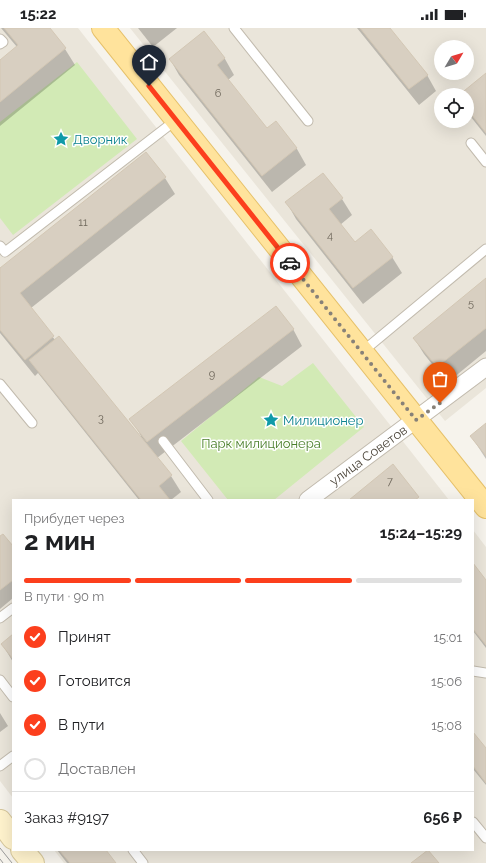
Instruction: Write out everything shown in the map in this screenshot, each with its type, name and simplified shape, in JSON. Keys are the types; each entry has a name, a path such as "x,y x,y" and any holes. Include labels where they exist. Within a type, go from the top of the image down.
{"main road":[{"path":"103,28 486,507"},
{"path":"0,821 12,837"}],"street":[{"name":"улица Советов","path":"309,499 486,367"}],"lane":[{"path":"234,28 308,121"},
{"path":"0,39 2,42 0,44"},
{"path":"0,246 5,252 176,120"},
{"path":"471,143 486,162"},
{"path":"362,352 486,249"},
{"path":"0,384 32,423"},
{"path":"163,441 207,499"},
{"path":"0,618 12,609"},
{"path":"474,670 486,673"},
{"path":"0,680 12,696"},
{"path":"0,766 12,757"},
{"path":"474,823 486,838"},
{"path":"134,851 143,863"}],"shaded area":[{"path":"0,28 78,28 448,499 12,499 12,797 0,781"},
{"path":"130,28 486,28 486,388 445,421"},
{"path":"474,531 486,547 486,863 64,863 55,851 474,851"}],"green space":[{"path":"77,62 137,139 13,235 0,218 0,122"},
{"name":"Парк милиционера","path":"313,363 364,427 275,499 227,499 181,441 259,377 282,386"}],"building":[{"path":"4,28 50,28 66,48 0,102 0,60 18,45"},
{"path":"360,28 390,28 428,75 409,89"},
{"path":"204,31 225,58 217,65 267,128 276,121 297,148 262,176 169,59"},
{"path":"486,73 486,133 474,118 474,88 468,88"},
{"path":"146,152 166,177 20,293 54,336 25,360 0,330 0,268"},
{"path":"323,173 343,198 329,209 355,242 371,229 393,257 353,288 285,202"},
{"path":"486,278 486,328 437,367 413,338"},
{"path":"276,306 294,329 147,442 129,419"},
{"path":"59,336 172,475 159,486 169,499 140,499 29,360"},
{"path":"486,423 486,456 470,436"},
{"path":"393,464 419,497 416,499 350,499"},
{"path":"3,534 12,545 12,581 0,590 0,536"},
{"path":"474,564 486,580 486,645 474,630"},
{"path":"12,635 12,658 1,644"},
{"path":"474,733 486,748 486,783 474,767"},
{"path":"60,851 107,851 116,863 70,863"},
{"path":"427,851 429,851 439,863 411,863"}],"tram line":[{"path":"0,848 12,863"},
{"path":"0,859 3,863"}],"way so far":[{"path":"290,263 416,420 440,403"}],"place":[{"name":"Дворник","path":"61,139"},
{"name":"Милиционер","path":"271,420"}],"route":[{"path":"149,86 290,263"}]}
